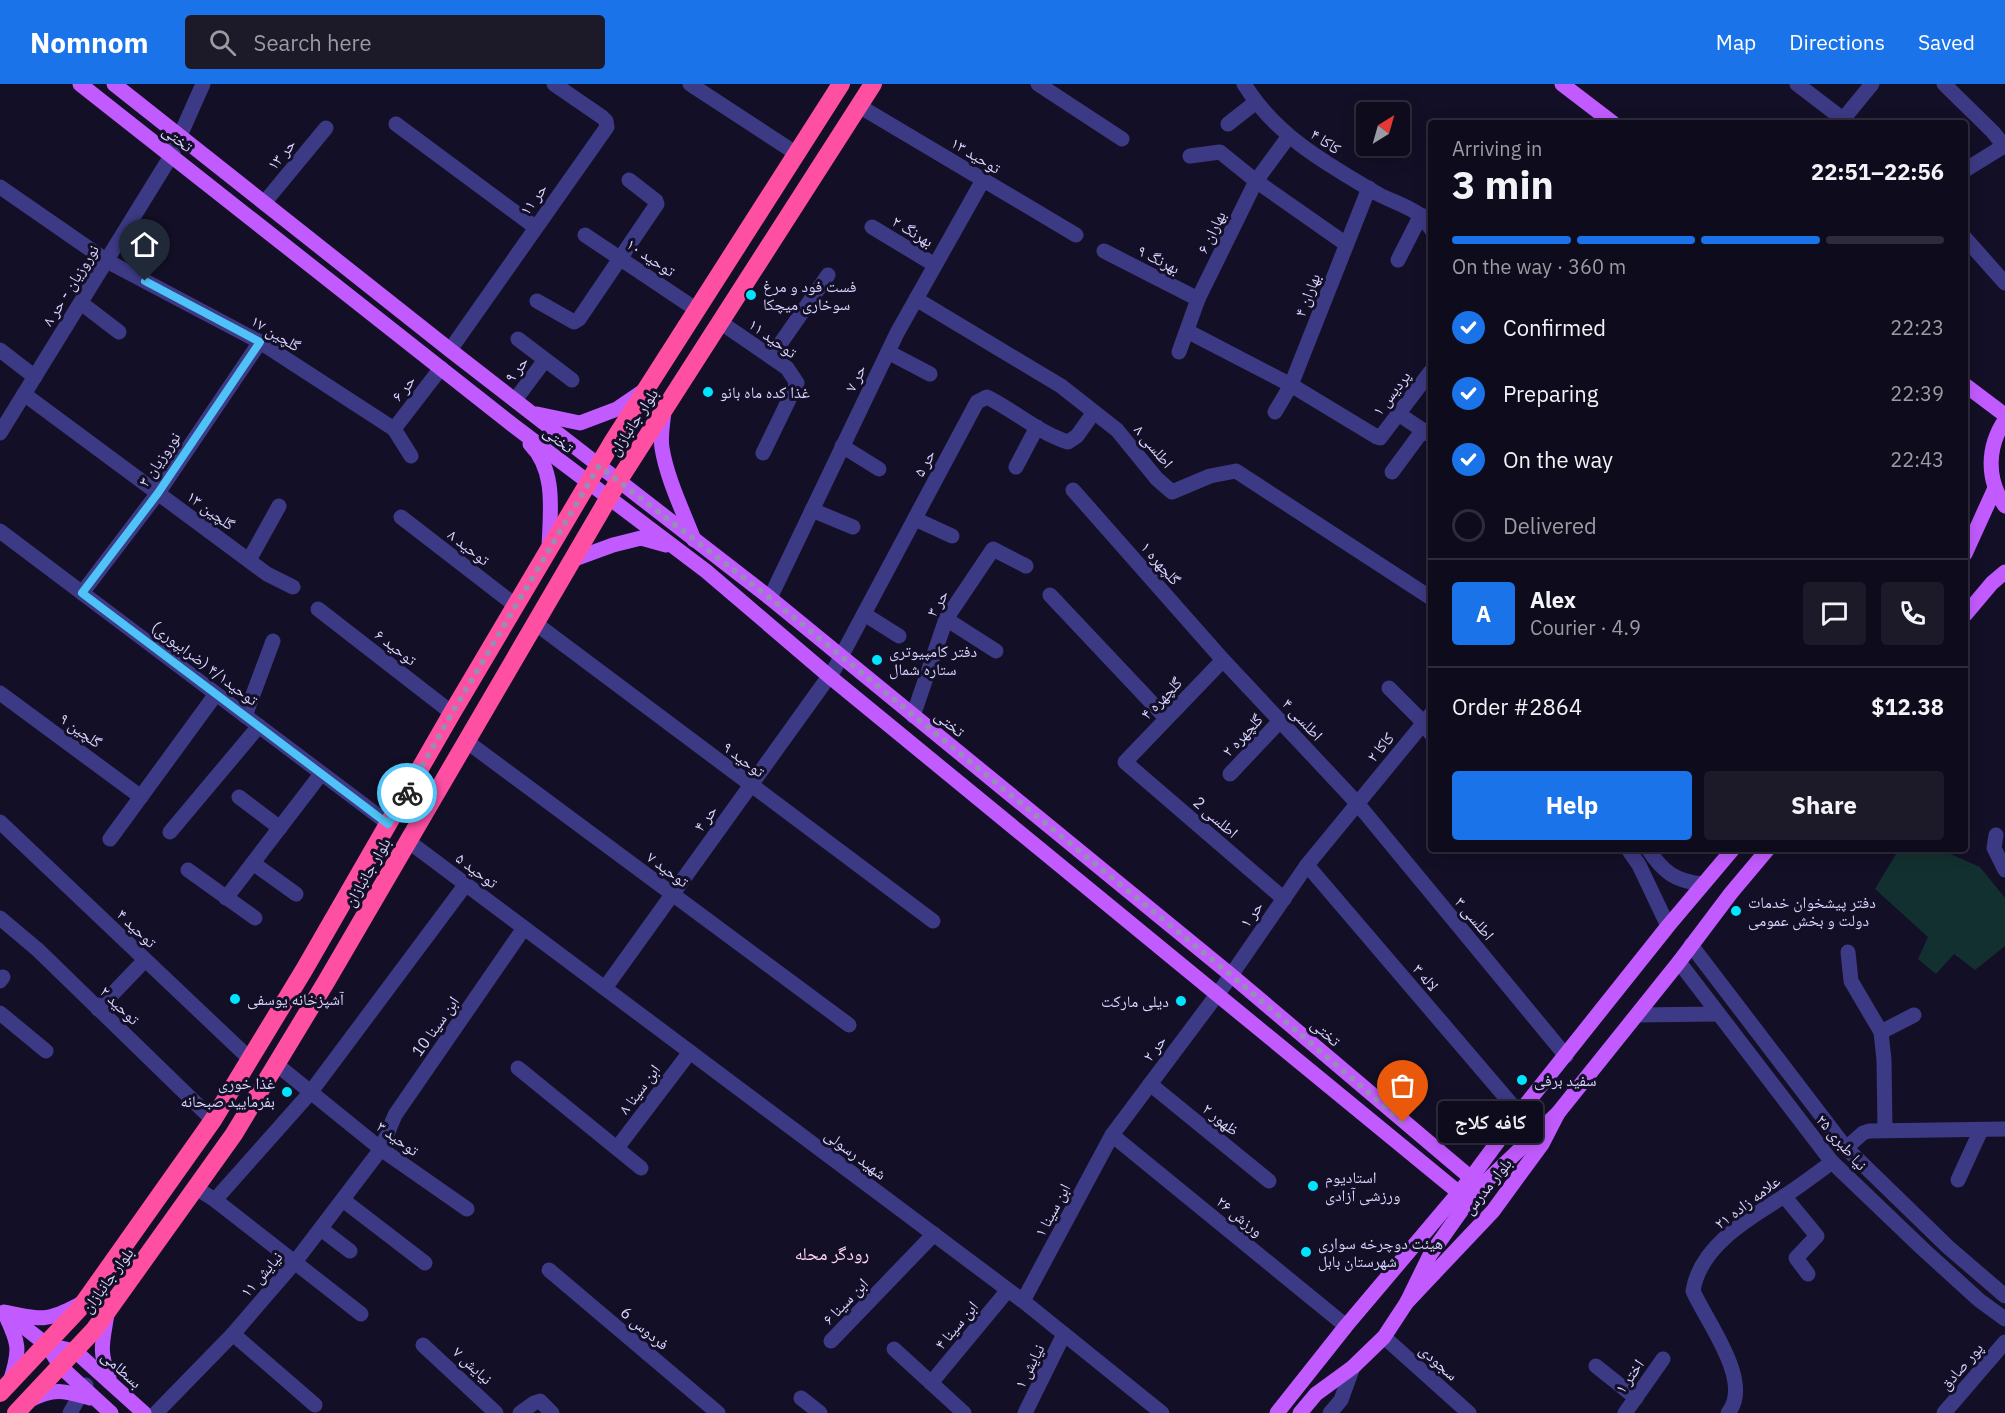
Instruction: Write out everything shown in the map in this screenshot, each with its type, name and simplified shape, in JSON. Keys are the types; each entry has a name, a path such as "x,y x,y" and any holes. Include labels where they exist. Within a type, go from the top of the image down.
{"highway":[{"name":"بلوار جانبازان","path":"5,1388 85,1302 213,1120 549,548 841,84"},
{"name":"بلوار جانبازان","path":"22,1407 61,1367 107,1314 234,1134 619,480 873,84"}],"main road":[{"name":"تختی","path":"80,84 588,484 835,667 1225,984 1468,1188"},
{"name":"تختی","path":"114,84 450,350 770,598 835,667 913,716 1225,984 1468,1188"},
{"path":"1562,84 1609,120"},
{"path":"1968,387 2005,415"},
{"path":"531,413 580,423 617,409 647,389"},
{"path":"664,409 662,448 694,540"},
{"path":"2005,420 1997,432 1991,450 1991,469 1995,488 2005,506"},
{"path":"514,426 536,450 550,480 549,548"},
{"path":"1968,547 1995,488"},
{"path":"572,560 613,545 641,538 677,548"},
{"path":"1968,611 1992,583 2005,572"},
{"name":"بلوار مدرس","path":"1276,1413 1346,1326 1468,1188 1519,1113 1668,926 1730,852"},
{"name":"بلوار مدرس","path":"1300,1413 1316,1394 1353,1367 1384,1337 1407,1302 1493,1210 1542,1144 1558,1113 1765,852"},
{"path":"1407,1302 1468,1188 1558,1113"},
{"path":"2,1311 44,1319 58,1316 85,1302"},
{"path":"2,1311 47,1345 61,1367 111,1413"},
{"path":"2,1311 18,1347 18,1359 5,1388"},
{"path":"107,1314 101,1347 102,1360 111,1383"},
{"path":"47,1345 75,1351"},
{"name":"بسطامی","path":"75,1351 144,1413"},
{"path":"22,1407 42,1394 57,1390 86,1392"}],"street":[{"name":"نوروزیان - حر ۸","path":"0,433 171,156 203,84"},
{"name":"حر ۱۱","path":"450,350 607,128 606,121 602,117 554,84"},
{"path":"690,84 796,154"},
{"path":"1038,84 1122,139"},
{"name":"کاکا ۴","path":"1244,84 1256,102 1289,136 1316,158 1421,215 1428,225"},
{"path":"1797,84 1842,120"},
{"path":"1845,120 1872,84"},
{"path":"1944,84 1993,132 2004,146 1968,168"},
{"path":"1228,124 1256,102"},
{"name":"توحید ۱۳","path":"859,106 1076,235"},
{"path":"396,124 535,227"},
{"name":"حر ۱۳","path":"264,203 326,128"},
{"name":"بهاران ۶","path":"1179,352 1198,299 1256,181 1289,136"},
{"path":"1190,156 1220,152 1256,181 1346,244"},
{"path":"537,301 576,322 657,203 629,180"},
{"name":"حر ۷","path":"770,598 888,352 983,180"},
{"name":"گلچین ۱۷","path":"0,188 106,261 260,342 394,429 411,456"},
{"name":"بهاران ۴","path":"1275,412 1291,385 1369,188"},
{"path":"1398,260 1421,215"},
{"name":"بهرنگ ۲","path":"872,227 935,265"},
{"name":"توحید ۱۰","path":"585,235 697,310"},
{"path":"1968,241 2005,283"},
{"name":"بهرنگ ۹","path":"1104,251 1198,299"},
{"path":"771,357 828,275"},
{"name":"اطلسی ۸","path":"916,298 1060,386 1117,429 1156,479 1172,492 1210,476 1236,471 1428,596"},
{"path":"81,303 119,332"},
{"name":"توحید ۱۱","path":"720,322 787,368 797,383 763,453"},
{"path":"1187,331 1291,385"},
{"path":"518,339 572,380"},
{"name":"نوروزیان ۳","path":"82,593 158,493 260,342"},
{"path":"0,350 35,377"},
{"path":"888,352 930,374"},
{"name":"حر ۹","path":"515,400 545,360"},
{"name":"حر ۶","path":"394,429 441,368"},
{"name":"پردیس ۱","path":"1291,385 1380,438 1428,375"},
{"name":"گلچین ۱۳","path":"24,394 267,574 293,587"},
{"name":"حر ۵","path":"835,667 977,402 987,397 1008,407 1053,438 1068,442 1077,436 1094,412"},
{"path":"1392,472 1427,433 1397,413"},
{"path":"1016,467 1037,427"},
{"path":"843,446 879,469"},
{"name":"گلچهره ۱","path":"1073,490 1223,660"},
{"path":"249,560 279,506"},
{"path":"812,510 853,527"},
{"name":"توحید ۸","path":"401,517 516,606"},
{"path":"915,519 952,536"},
{"name":"توحید۴/۱ (ضرابپوری)","path":"0,531 388,824"},
{"name":"حر ۳","path":"913,716 946,619 993,549 1026,566"},
{"path":"1050,595 1167,718"},
{"name":"توحید ۶","path":"318,609 452,713"},
{"path":"864,614 898,636"},
{"path":"946,619 996,651"},
{"name":"توحید ۹","path":"535,623 933,921"},
{"path":"245,716 273,641"},
{"name":"گلچهره ۴","path":"1125,762 1223,660"},
{"name":"اطلسی ۴","path":"1223,660 1356,803"},
{"name":"حر ۴","path":"605,988 835,667"},
{"path":"1389,688 1428,723"},
{"name":"گلچین ۹","path":"0,693 141,797"},
{"path":"111,839 216,694"},
{"name":"گلچهره ۲","path":"1230,774 1280,721"},
{"name":"کاکا ۲","path":"1307,865 1356,803 1428,725"},
{"path":"170,832 259,726"},
{"name":"توحید ۷","path":"466,741 849,1025"},
{"name":"اطلسی 2","path":"1125,762 1284,899"},
{"path":"226,898 321,774"},
{"path":"240,797 280,828"},
{"name":"اطلسی ۳","path":"1356,803 1566,1056"},
{"name":"توحید ۴","path":"0,822 250,1059"},
{"path":"1996,835 1994,848 2005,870"},
{"name":"توحید ۵","path":"408,841 524,928"},
{"path":"1630,852 1639,865 1668,926"},
{"path":"1650,852 1658,864 1673,877 1702,885"},
{"path":"253,863 296,894"},
{"name":"حر ۱","path":"1225,984 1307,865"},
{"name":"لاله ۳","path":"1307,865 1519,1113"},
{"path":"188,870 255,918"},
{"path":"215,1200 310,1093 466,884"},
{"name":"توحید ۲","path":"0,918 38,950 213,1120"},
{"name":"شهید رسولی","path":"524,928 1023,1301 1162,1413"},
{"name":"ابن سینا 10","path":"381,1149 395,1115 524,928"},
{"name":"نیا طبری ۲۵","path":"1691,945 1846,1148 1948,1247 2005,1296"},
{"path":"1848,952 1851,981 1881,1032 1884,1060 1885,1130"},
{"path":"98,1009 145,960"},
{"name":"نیا طبری ۲۵","path":"1679,962 1832,1162 1979,1300 2005,1319"},
{"name":"حر ۲","path":"1112,1134 1225,984"},
{"path":"0,1013 46,1051"},
{"path":"1637,1015 1718,1014"},
{"path":"1881,1032 1914,1016"},
{"name":"ابن سینا ۸","path":"616,1148 690,1052"},
{"path":"1762,1071 1779,1060"},
{"name":"توحید ۳","path":"276,1064 381,1149 467,1209"},
{"path":"518,1068 641,1168"},
{"name":"ظهور ۲","path":"1150,1084 1269,1181"},
{"path":"1846,1148 1863,1133 1885,1130 2005,1129"},
{"path":"1958,1180 1981,1130"},
{"name":"ابن سینا ۱","path":"1023,1301 1112,1134"},
{"name":"ورزش ۲۶","path":"1112,1134 1346,1326"},
{"name":"نیایش ۱۱","path":"156,1413 233,1334 295,1262 381,1149"},
{"name":"علامه زاده ۲۱","path":"1728,1413 1733,1407 1736,1388 1724,1348 1693,1291 1695,1281 1707,1256 1733,1231 1832,1162"},
{"path":"196,1188 215,1200 361,1314"},
{"path":"1784,1196 1817,1236 1796,1258 1808,1274"},
{"path":"343,1200 425,1263"},
{"path":"321,1229 350,1251"},
{"name":"ابن سینا ۶","path":"831,1341 934,1234"},
{"name":"فردوس 6","path":"549,1270 718,1413"},
{"name":"ابن سینا ۴","path":"931,1383 1008,1290"},
{"path":"233,1334 315,1405"},
{"name":"نیایش ۱","path":"1025,1413 1064,1334"},
{"name":"سجودی","path":"1384,1337 1469,1413"},
{"name":"پور صادق","path":"1944,1413 2005,1342"},
{"name":"نیایش ۷","path":"423,1345 496,1413"},
{"path":"894,1349 964,1413"},
{"name":"اختر ۱","path":"1625,1413 1663,1359"},
{"path":"1596,1366 1636,1398"},
{"path":"1330,1413 1341,1400 1353,1367"},
{"path":"70,1413 86,1392"},
{"path":"801,1398 820,1413"},
{"path":"520,1413 534,1402 540,1401 552,1413"}],"green space":[{"path":"1897,852 1946,852 1980,867 2005,898 2005,946 1975,970 1954,954 1936,974 1918,959 1928,937 1875,889"}],"way so far":[{"path":"407,793 599,466 770,598 1231,975 1403,1122"}],"place":[{"name":"فست فود و مرغ سوخاری میچکا","path":"751,295"},
{"name":"غذا کده ماه بانو","path":"708,392"},
{"name":"دفتر کامپیوتری ستاره شمال","path":"877,660"},
{"name":"دفتر پیشخوان خدمات دولت و بخش عمومی","path":"1736,911"},
{"name":"آشپزخانه یوسفی","path":"235,999"},
{"name":"دیلی مارکت","path":"1181,1001"},
{"name":"سفید برفی","path":"1522,1080"},
{"name":"غذا خوری بفرمایید صبحانه","path":"287,1092"},
{"name":"کافه کلاج","path":"1403,1122"},
{"name":"استادیوم ورزشی آزادی","path":"1313,1186"},
{"name":"هیئت دوچرخه سواری شهرستان بابل","path":"1306,1252"}],"district":[{"name":"رودگر محله","path":"832,1253"}],"route":[{"path":"145,281 260,342 158,493 82,593 388,824 407,793"}]}
